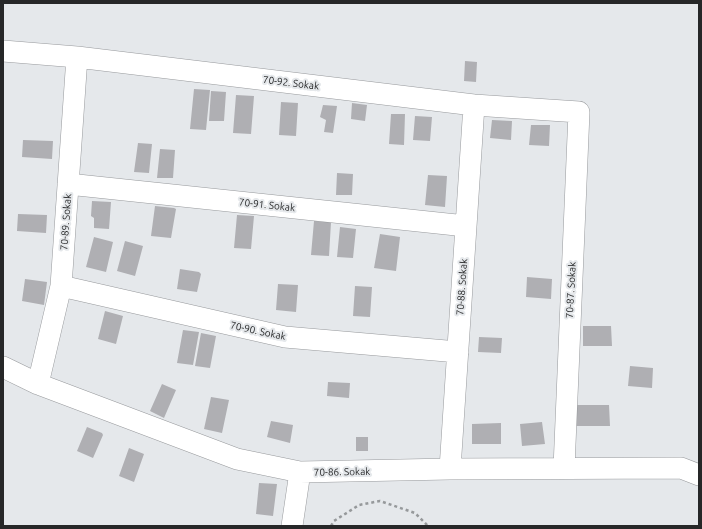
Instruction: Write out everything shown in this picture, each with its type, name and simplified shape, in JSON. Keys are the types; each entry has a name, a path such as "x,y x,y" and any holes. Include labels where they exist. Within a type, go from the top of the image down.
{"street":[{"name":"70-92. Sokak","path":"3,51 77,57 474,105 579,112"},
{"name":"70-89. Sokak","path":"38,384 61,286 77,57"},
{"name":"70-88. Sokak","path":"450,469 474,105"},
{"name":"70-87. Sokak","path":"564,468 579,112"},
{"name":"70-91. Sokak","path":"68,184 466,226"},
{"name":"70-90. Sokak","path":"61,286 285,337 458,352"},
{"name":"70-86. Sokak","path":"3,367 38,384 237,459 300,472 450,469 681,468 699,475"},
{"path":"292,526 300,472"}],"path":[{"path":"331,526 334,521 359,505 380,501 415,513 428,526"}],"building":[{"path":"465,61 477,62 476,82 464,81"},
{"path":"194,89 210,90 206,130 190,129"},
{"path":"211,91 226,92 224,121 209,121"},
{"path":"236,95 254,96 251,134 233,133"},
{"path":"281,102 298,103 296,136 279,135"},
{"path":"352,103 367,105 365,121 351,119"},
{"path":"323,105 337,106 333,133 324,132 326,120 320,117"},
{"path":"391,114 405,114 404,145 389,144"},
{"path":"415,116 432,117 430,141 413,140"},
{"path":"492,120 512,121 511,140 490,138"},
{"path":"531,125 550,125 549,146 529,145"},
{"path":"23,140 53,141 52,159 22,157"},
{"path":"138,143 152,144 149,173 134,172"},
{"path":"160,149 175,150 173,178 157,178"},
{"path":"337,173 353,174 352,195 336,195"},
{"path":"428,175 447,176 445,207 425,205"},
{"path":"92,201 111,202 109,229 94,228 94,218 91,216"},
{"path":"155,206 176,209 171,238 151,236"},
{"path":"18,214 47,215 46,233 17,231"},
{"path":"237,215 254,216 251,249 234,248"},
{"path":"314,221 331,222 329,256 311,255"},
{"path":"340,227 356,229 353,258 337,257"},
{"path":"380,234 400,237 396,271 374,268"},
{"path":"94,237 113,242 106,272 86,267"},
{"path":"125,241 143,246 135,276 117,271"},
{"path":"180,269 199,272 201,274 197,292 177,289"},
{"path":"527,277 552,279 551,299 526,297"},
{"path":"25,279 47,282 44,305 22,301"},
{"path":"278,284 298,285 296,312 276,310"},
{"path":"355,286 372,287 370,317 353,316"},
{"path":"105,311 123,316 116,344 98,339"},
{"path":"583,326 611,326 612,346 583,346"},
{"path":"183,330 199,332 193,365 177,363"},
{"path":"201,333 216,336 210,368 195,366"},
{"path":"479,337 502,338 501,353 478,352"},
{"path":"630,366 653,368 652,388 628,386"},
{"path":"328,382 350,383 349,398 327,396"},
{"path":"162,384 176,390 164,418 150,411"},
{"path":"211,397 229,400 222,433 204,429"},
{"path":"577,405 609,405 610,426 576,426"},
{"path":"271,421 293,425 290,443 267,437"},
{"path":"542,422 545,444 522,446 520,424"},
{"path":"501,423 501,444 472,444 472,424"},
{"path":"87,427 102,433 103,435 93,458 77,451"},
{"path":"356,437 368,437 368,451 356,451"},
{"path":"129,448 144,454 134,482 119,476"},
{"path":"259,483 277,484 273,516 256,514"}]}
